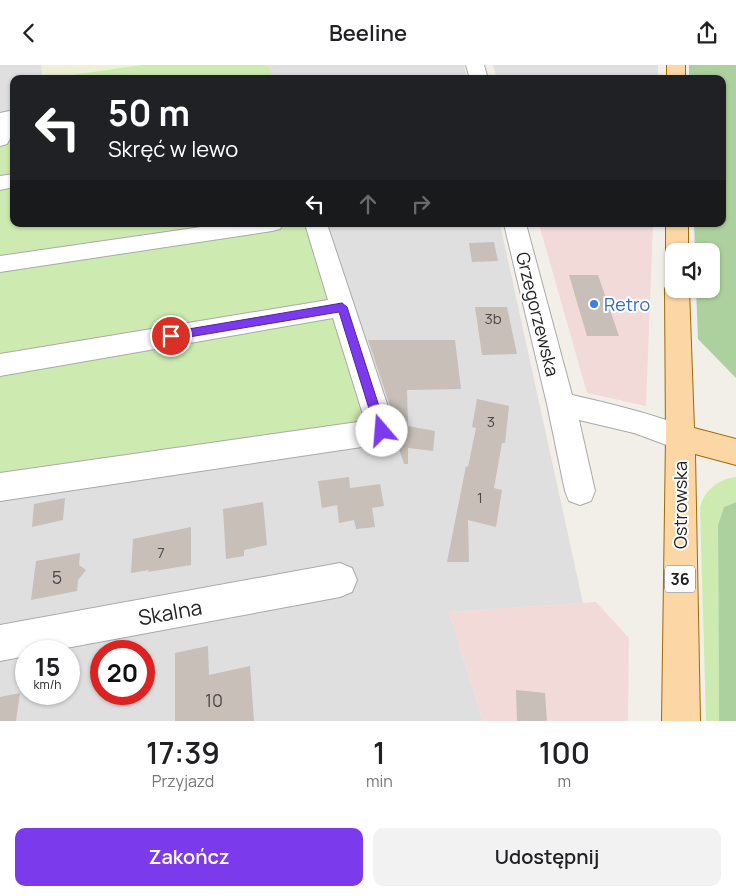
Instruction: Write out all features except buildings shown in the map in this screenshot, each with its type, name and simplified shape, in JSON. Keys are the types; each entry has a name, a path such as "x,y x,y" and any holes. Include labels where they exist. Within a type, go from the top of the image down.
{"main road":[{"path":"677,227 677,243"},
{"name":"Ostrowska","path":"677,298 680,437 681,721"},
{"path":"680,437 736,452"}],"street":[{"path":"0,140 5,117 10,116"},
{"path":"0,264 252,227"},
{"path":"0,487 382,431 317,227"},
{"name":"Grzegorzewska","path":"516,227 561,404 580,491"},
{"path":"0,365 342,307"},
{"path":"561,404 634,421 680,437"},
{"name":"Skalna","path":"0,643 340,581"}],"shaded area":[{"path":"0,65 41,65 42,75 10,75 10,114 0,115"},
{"path":"268,65 464,65 466,75 272,75"},
{"path":"493,65 658,65 658,75 496,75"},
{"path":"328,227 501,227 583,603 449,612 483,721 0,721 0,500 393,439"},
{"path":"540,227 653,227 646,406 587,393"},
{"path":"596,602 629,638 628,721 483,721 449,612"}],"green space":[{"path":"41,65 142,65 71,75 42,75"},
{"path":"142,65 268,65 272,75 71,75"},
{"path":"689,65 736,65 736,378 698,339 696,298 720,298 720,243 695,243 694,227 726,227 726,75 689,75"},
{"path":"10,114 10,227 328,227 393,439 0,500 0,115"},
{"path":"736,477 736,502 724,507 718,525 719,721 706,721 700,507 705,495 713,486 723,480"},
{"path":"736,502 736,721 719,721 718,525 724,507"}],"place":[{"name":"Retro","path":"594,304"}],"route":[{"path":"171,336 342,307 382,431"}]}
